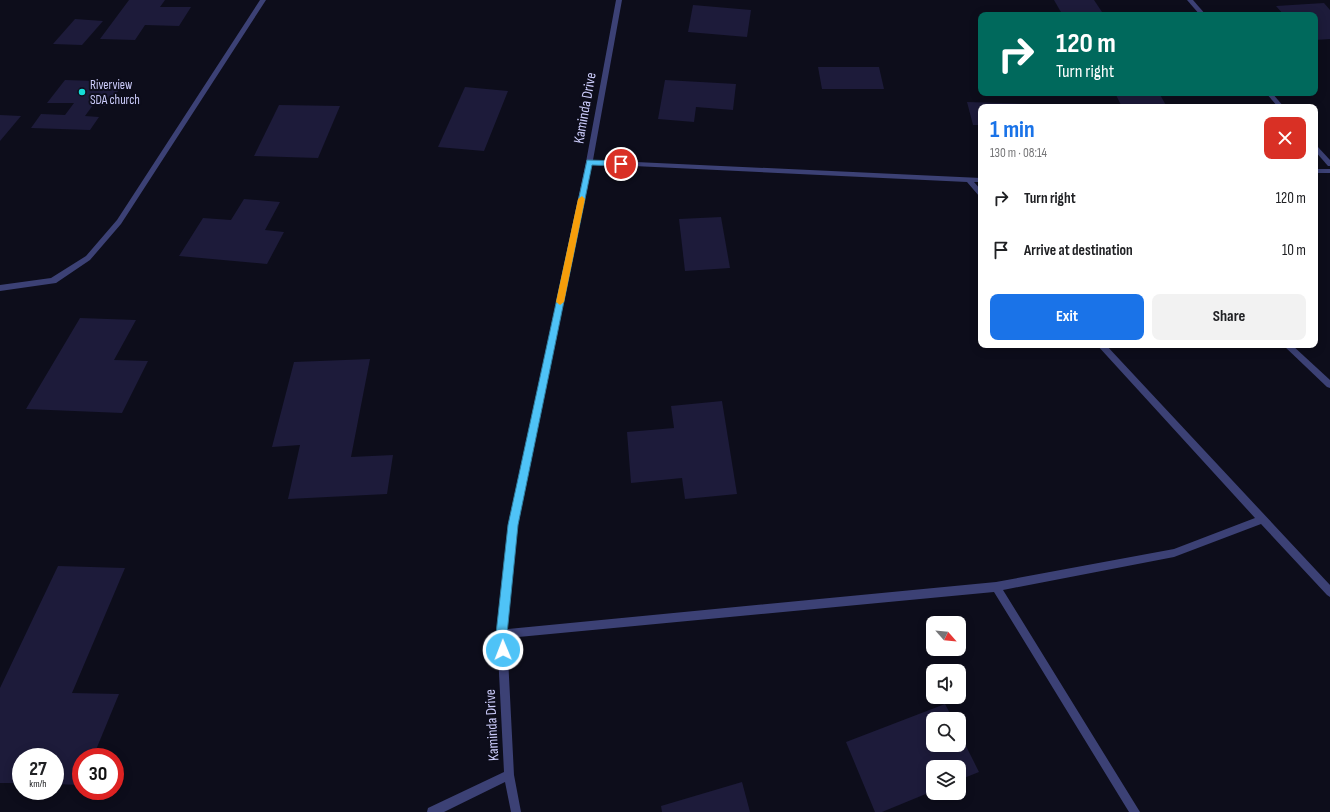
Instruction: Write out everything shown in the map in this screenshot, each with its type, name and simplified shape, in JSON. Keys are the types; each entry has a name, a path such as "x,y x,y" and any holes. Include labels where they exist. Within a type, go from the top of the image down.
{"street":[{"path":"0,288 53,281 88,258 119,222 263,0"},
{"name":"Kaminda Drive","path":"516,812 509,775 502,634 513,525 589,162 619,0"},
{"path":"1190,0 1200,12"},
{"path":"1272,96 1278,104"},
{"path":"1318,150 1330,164"},
{"path":"589,162 978,180"},
{"path":"1318,171 1330,170"},
{"path":"970,181 978,190"},
{"path":"1104,348 1330,592"},
{"path":"1290,348 1330,385"},
{"path":"502,634 996,587 1174,554 1262,519"},
{"path":"996,587 1135,812"},
{"path":"432,812 509,775"}],"building":[{"path":"129,0 165,0 160,7 191,7 179,26 145,25 135,40 100,39"},
{"path":"1054,0 1094,0 1102,12 1061,12"},
{"path":"1324,3 1330,10 1330,39 1318,40 1318,12 1281,12 1276,6"},
{"path":"693,5 751,10 747,37 688,32"},
{"path":"75,19 103,21 82,45 53,44"},
{"path":"818,67 879,67 884,89 822,89"},
{"path":"65,80 124,82 108,106 93,105 85,116 99,117 90,130 31,128 41,114 65,115 74,103 47,103"},
{"path":"665,80 736,84 733,110 696,107 694,122 658,119"},
{"path":"465,87 508,91 484,151 438,147"},
{"path":"1116,96 1161,96 1165,104 1120,104"},
{"path":"967,102 1031,104 978,104 978,125 973,125"},
{"path":"279,105 340,106 318,158 254,156"},
{"path":"0,115 21,116 0,141"},
{"path":"244,199 280,202 265,230 284,232 267,264 179,256 203,218 231,220"},
{"path":"721,217 730,268 685,271 679,219"},
{"path":"80,318 136,320 114,360 148,361 122,413 26,409"},
{"path":"370,359 351,457 393,455 387,494 288,499 300,445 272,447 294,362"},
{"path":"722,401 737,494 685,499 682,478 631,483 627,432 674,428 671,406"},
{"path":"58,566 125,568 72,693 119,694 97,748 72,748 72,785 64,784 64,748 12,748 12,783 0,783 0,688"},
{"path":"945,704 949,712 926,712 926,752 966,752 966,746 979,772 966,777 966,760 926,760 926,794 882,812 875,812 846,742"},
{"path":"742,782 750,812 662,812 661,806"}],"slow traffic":[{"path":"560,302 582,199"}],"place":[{"name":"Riverview SDA church","path":"82,92"}],"route":[{"path":"503,650 502,634 513,525 589,162 621,164"}]}
